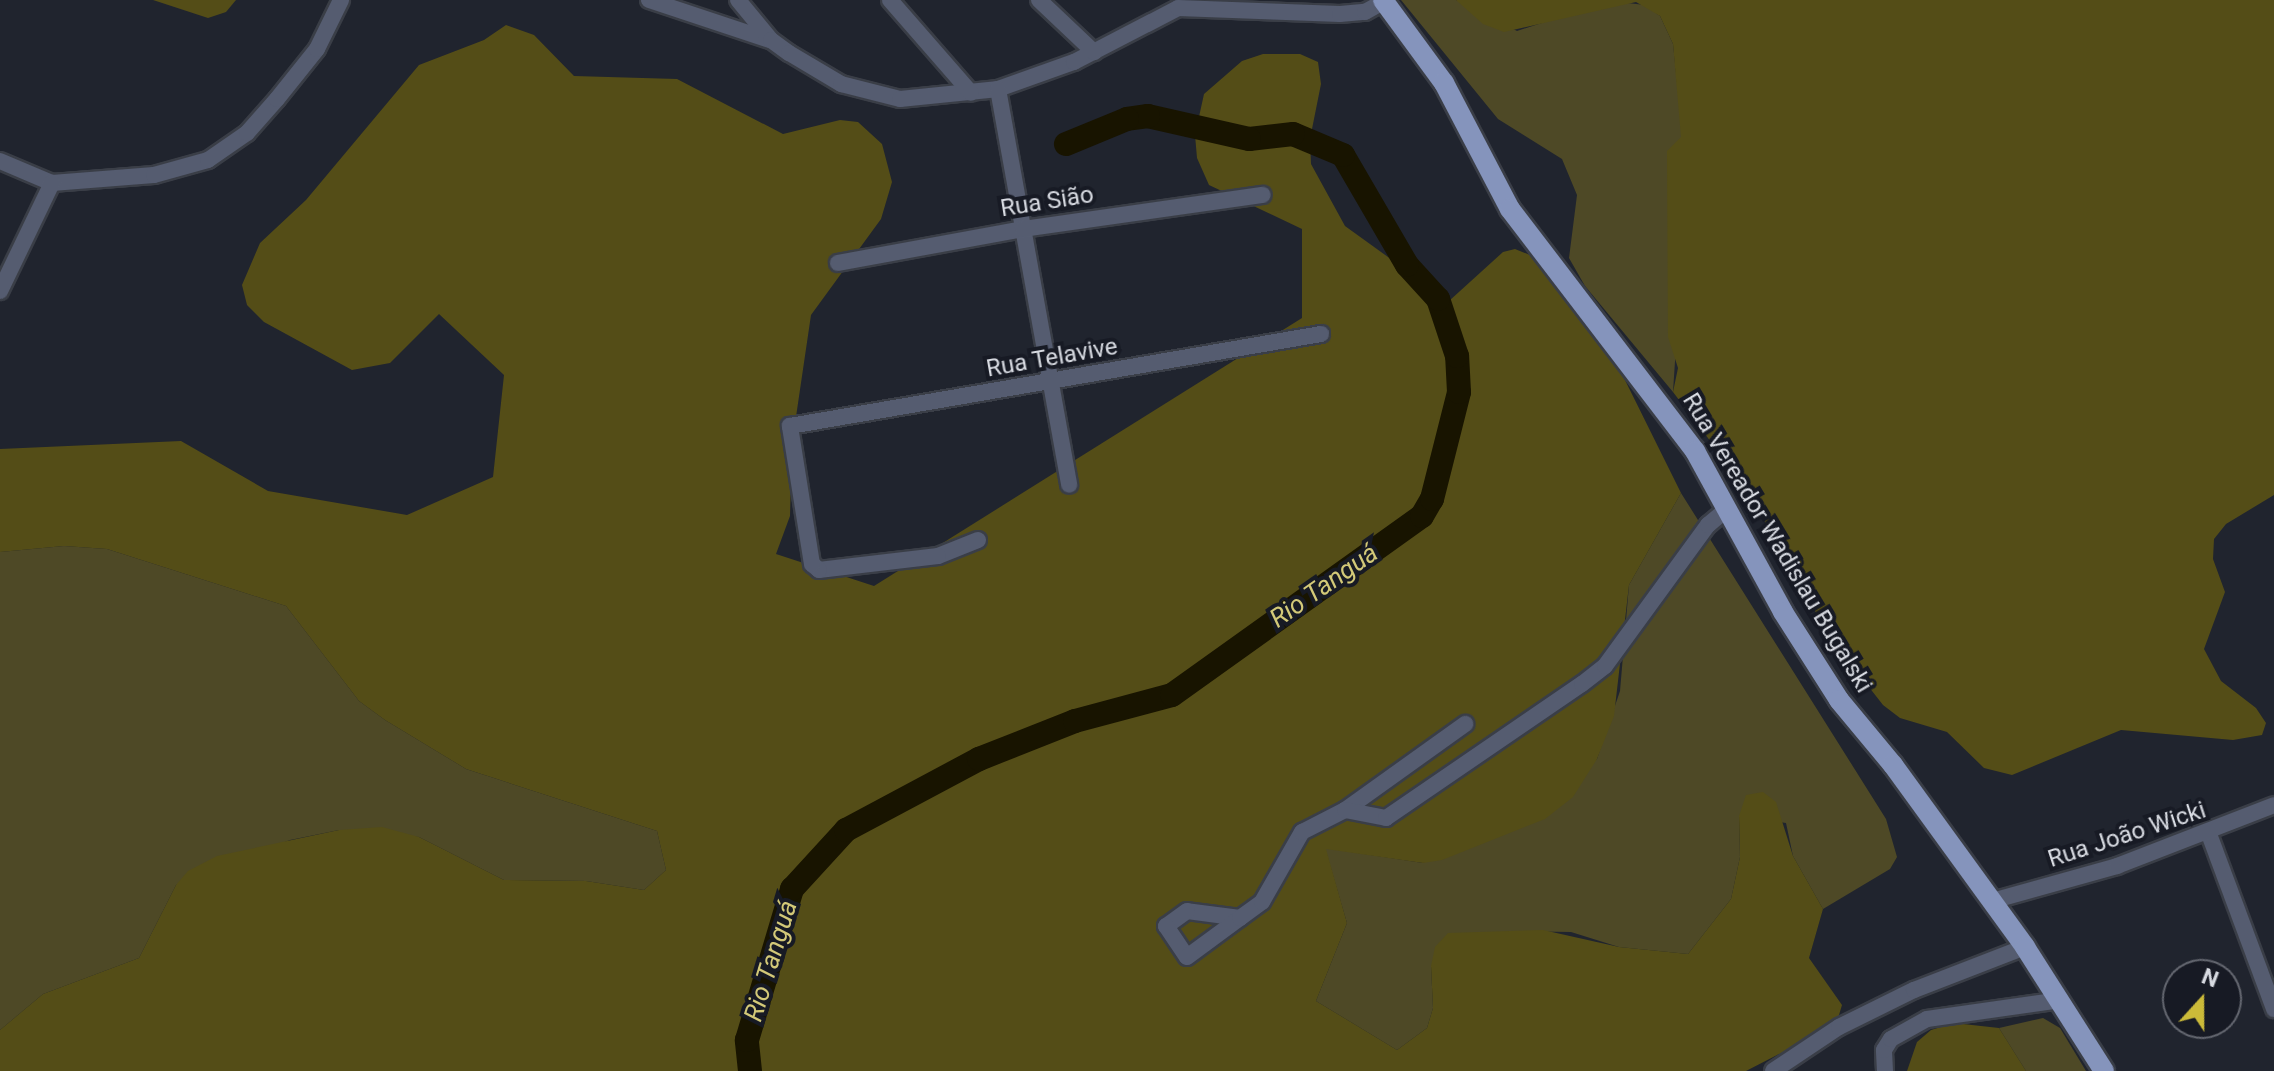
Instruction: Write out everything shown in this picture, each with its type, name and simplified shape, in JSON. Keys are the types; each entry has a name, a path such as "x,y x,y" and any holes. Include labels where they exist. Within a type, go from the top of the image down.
{"main road":[{"name":"Rua Vereador Wadislau Bugalski","path":"1384,1 1444,83 1510,209 1638,370 1695,451 1783,612 1839,700 2025,947 2104,1071"}],"street":[{"path":"0,161 52,183 154,175 208,160 247,133 277,99 317,49 341,0"},
{"path":"649,0 771,40 841,84 900,99 998,89 1094,52 1178,8 1340,14 1365,12 1384,1"},
{"path":"738,0 771,40"},
{"path":"890,0 971,93"},
{"path":"1039,0 1094,52"},
{"path":"998,89 1069,485"},
{"path":"0,291 52,183"},
{"name":"Rua Sião","path":"838,263 1023,229 1263,195"},
{"name":"Rua Telavive","path":"978,540 925,558 827,572 812,564 790,426 1321,334"},
{"path":"1345,810 1386,818 1594,675 1708,525 1727,509"},
{"path":"1240,918 1262,902 1302,832 1345,810 1465,724"},
{"name":"Rua João Wicki","path":"1992,901 2209,834 2274,805"},
{"path":"2209,834 2274,1009"},
{"path":"1779,1070 1839,1027 1914,990 2025,947"},
{"path":"1885,1071 1884,1050 1891,1039 1927,1019 2061,1000"}],"shaded area":[{"path":"153,0 236,0 226,12 208,18"},
{"path":"1401,0 1456,0 1517,31 1610,1 1645,5 1660,16 1673,44 1687,179 1673,392 1585,286 1569,258 1577,195 1562,159 1498,119"},
{"path":"1456,0 2274,0 2274,495 2226,524 2214,539 2213,559 2225,592 2204,649 2221,681 2256,708 2266,723 2262,735 2233,740 2121,730 2012,775 1984,768 1947,732 1900,718 1883,705 1829,636 1746,488 1673,392 1678,368 1668,337 1667,151 1681,137 1673,44 1660,16 1636,2 1504,32 1483,24"},
{"path":"506,25 534,35 574,76 677,79 783,134 840,120 858,122 882,144 892,182 881,219 811,315 792,444 790,516 776,554 874,586 1302,318 1302,229 1209,185 1197,158 1195,135 1204,94 1242,61 1263,54 1300,54 1318,62 1321,84 1310,139 1311,164 1345,226 1449,301 1503,252 1515,249 1530,255 1623,376 1681,493 1629,585 1614,716 1597,759 1573,797 1545,819 1442,860 1423,863 1326,849 1347,923 1316,1001 1397,1050 1427,1028 1433,1008 1431,966 1435,947 1448,933 1543,930 1619,947 1688,954 1731,899 1740,857 1739,816 1746,795 1763,792 1776,802 1793,856 1823,909 1809,958 1842,1005 1836,1025 1746,1071 0,1071 0,1030 43,994 139,958 176,885 188,871 217,856 339,830 382,827 419,837 504,880 586,881 644,890 666,870 657,831 466,769 385,720 359,701 286,606 107,549 64,546 0,552 0,449 181,441 268,491 407,515 493,477 504,375 439,314 390,363 352,370 264,322 247,305 242,285 260,243 306,200 419,65 484,40"},
{"path":"1681,493 1886,819 1897,857 1890,869 1823,909 1793,856 1786,823 1739,816 1740,857 1731,899 1688,954 1619,947 1571,932 1510,931 1431,966 1433,1008 1427,1028 1397,1050 1316,1001 1347,923 1325,848 1423,863 1597,759 1620,691 1629,585"},
{"path":"64,546 107,549 286,606 359,701 385,720 466,769 657,831 666,870 644,890 586,881 504,880 419,837 339,830 290,840 176,885 139,958 43,994 0,1030 0,552"},
{"path":"2043,1018 2060,1028 2086,1071 2026,1071 1999,1028"},
{"path":"1954,1023 1999,1028 2026,1071 1907,1071 1917,1042 1931,1030"}],"waterway":[{"name":"Rio Tanguá","path":"750,1071 747,1040 792,889 846,830 979,759 1075,721 1172,695 1422,516 1432,499 1459,392 1457,356 1438,299 1407,265 1343,155 1293,134 1249,139 1148,116 1127,119 1066,144"}]}
